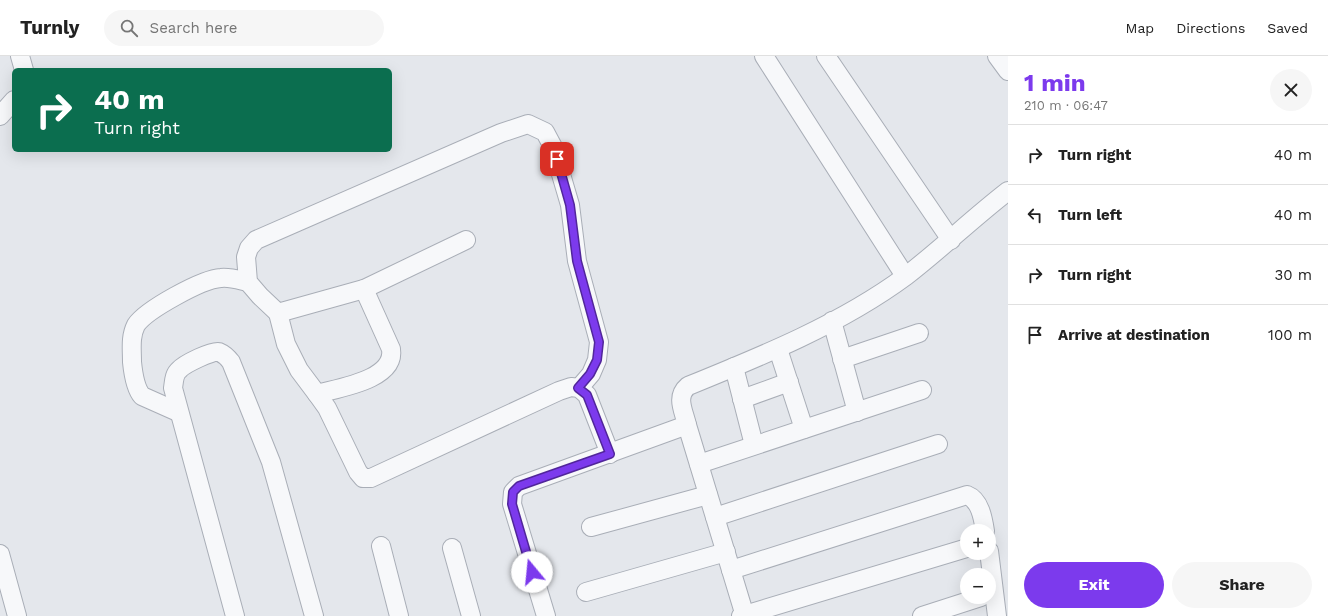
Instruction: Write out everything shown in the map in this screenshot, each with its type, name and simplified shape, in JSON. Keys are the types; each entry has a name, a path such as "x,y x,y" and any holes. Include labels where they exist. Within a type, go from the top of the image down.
{"street":[{"path":"20,56 23,68"},
{"path":"764,56 905,276"},
{"path":"826,56 951,240"},
{"path":"0,116 12,102"},
{"path":"578,388 590,374 597,360 599,342 577,261 570,205 553,147 545,132 528,124 501,133 256,240 249,248 246,257 248,282 278,313 286,344 299,370 327,408 358,472 363,478 371,478 559,391 571,387 578,388 587,395 610,454"},
{"path":"960,550 743,616 726,552 680,398 682,391 688,386 778,349 832,321 905,276 951,240 1008,191"},
{"path":"278,313 364,288 466,240"},
{"path":"178,412 142,396 139,392 133,370 132,342 132,335 137,324 148,313 204,282 219,278 248,282"},
{"path":"317,394 358,384 382,371 391,362 391,349 364,288"},
{"path":"832,321 856,412"},
{"path":"842,359 919,334"},
{"path":"778,349 804,429"},
{"path":"235,616 178,412 173,388 174,378 179,370 211,352 218,352 225,355 231,362 271,462 314,616"},
{"path":"734,367 754,445"},
{"path":"742,400 789,382"},
{"path":"699,464 922,390"},
{"path":"546,616 512,504 513,492 519,486 687,425"},
{"path":"715,517 938,444"},
{"path":"590,527 708,495"},
{"path":"731,570 967,495 978,503 983,524"},
{"path":"382,546 399,616"},
{"path":"452,548 471,616"},
{"path":"586,592 726,552"},
{"path":"0,554 17,616"},
{"path":"990,560 997,616"},
{"path":"922,616 960,604"}],"route":[{"path":"532,572 512,504 513,492 519,486 610,454 587,395 578,388 590,374 597,360 599,342 577,261 570,205 557,159"}]}
